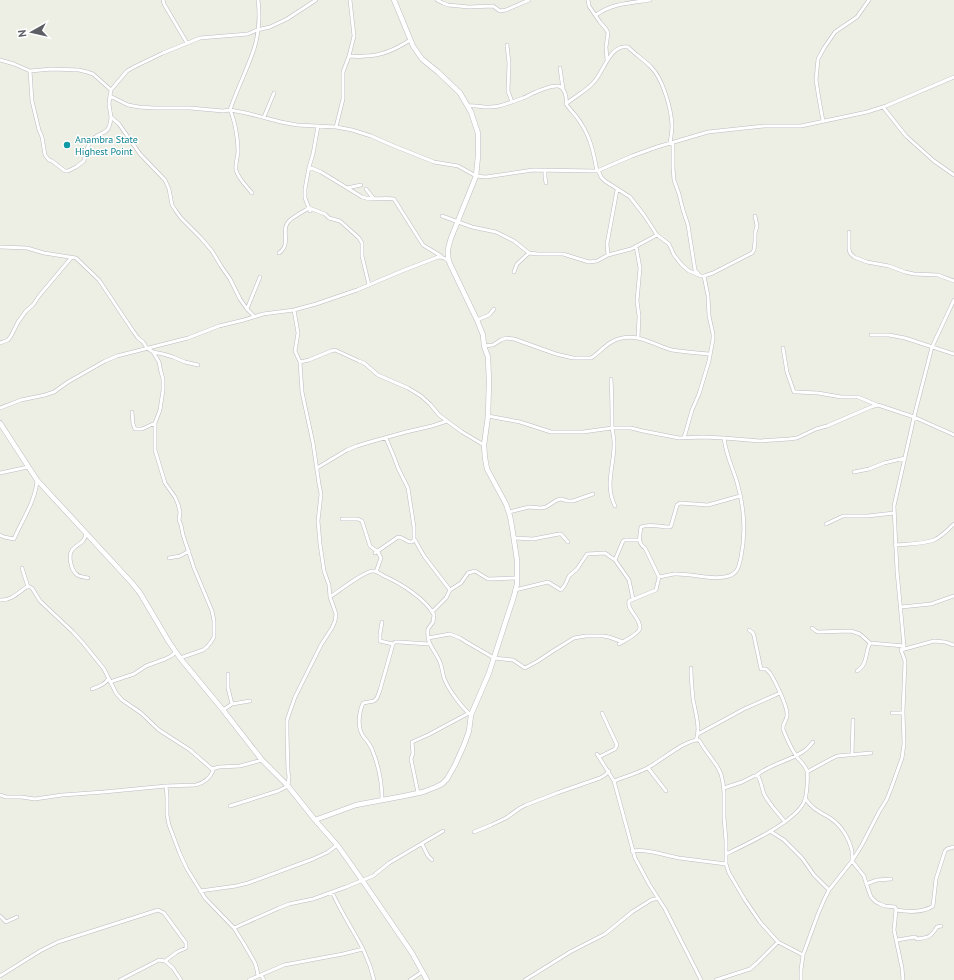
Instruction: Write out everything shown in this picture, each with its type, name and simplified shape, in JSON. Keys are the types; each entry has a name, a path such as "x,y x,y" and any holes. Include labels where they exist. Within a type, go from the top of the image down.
{"street":[{"path":"163,0 187,43"},
{"path":"252,193 239,177 236,168 238,151 233,116 230,110 254,49 259,21 258,0"},
{"path":"30,71 32,101 46,155 49,160 65,171 71,171 84,161 86,152 93,139 106,132 110,126 111,117 109,104 111,90 127,71 163,53 200,38 248,34 270,27 287,19 316,0"},
{"path":"336,127 343,98 343,72 354,36 350,0"},
{"path":"315,820 356,805 418,793 436,787 447,779 464,745 468,731 470,714 489,673 515,590 517,578 517,560 509,512 487,469 485,458 484,445 488,416 488,357 484,346 483,335 477,320 447,256 448,248 457,221 476,176 478,133 468,106 460,93 422,59 413,46 394,0"},
{"path":"437,0 448,5 469,7 493,6 500,11 506,10 528,0"},
{"path":"588,0 589,6 608,33 606,47 607,60"},
{"path":"596,15 622,3 650,0"},
{"path":"823,121 816,80 818,59 835,32 857,17 869,0"},
{"path":"349,56 372,56 393,49 410,40"},
{"path":"507,45 509,63 508,91 512,102"},
{"path":"566,104 594,82 607,60 615,51 624,46 628,47 652,68 659,80 670,109 672,124 670,143 673,145 675,185 688,225 695,270 704,276 706,280 709,320 713,334 709,361 684,438"},
{"path":"0,60 30,71 79,70 87,72 93,74 111,90"},
{"path":"560,68 563,89 567,100 566,104 583,126 587,134 593,149 597,171 605,181 630,197 657,235 669,244 674,255 689,271 704,276 752,253 755,246 755,233 757,226 755,216"},
{"path":"110,96 128,105 139,107 190,108 223,112 230,110 297,125 336,127 352,130 372,136 434,162 458,166 476,176 486,177 533,170 597,171 632,156 708,132 764,126 801,126 867,112 883,107 954,77"},
{"path":"468,106 475,105 491,108 552,87 560,87 563,89"},
{"path":"264,117 274,93"},
{"path":"883,107 906,136 954,175"},
{"path":"111,117 119,124 140,154 164,180 169,189 172,205 212,251 230,279 240,299 255,317"},
{"path":"310,210 305,194 309,167 314,154 318,126"},
{"path":"309,167 321,172 366,199 394,199 423,245 447,260 450,264"},
{"path":"545,170 546,183"},
{"path":"347,188 361,185"},
{"path":"366,189 374,199"},
{"path":"608,255 607,244 617,190"},
{"path":"279,254 286,245 286,228 289,221 310,210 325,214 329,218 340,221 359,238 362,243 362,256 369,285"},
{"path":"442,216 472,227 496,232 514,241 529,253 563,254 589,262 597,261 608,255 632,250 636,246 657,235"},
{"path":"849,232 849,249 850,253 854,257 867,262 889,266 905,272 938,276 954,281"},
{"path":"636,246 640,268 637,301 639,316 638,338"},
{"path":"0,247 28,248 44,253 76,258 98,280 138,338 147,348 153,352 198,365"},
{"path":"514,272 517,264 529,253"},
{"path":"0,343 8,340 26,311 33,305 72,257"},
{"path":"0,408 21,400 54,392 68,382 105,361 117,356 188,338 219,326 263,314 294,310 330,300 433,258 442,257"},
{"path":"247,309 260,277"},
{"path":"901,650 904,646 895,545 895,500 932,347 954,300"},
{"path":"477,320 488,315 494,309"},
{"path":"288,786 287,720 295,697 321,645 329,635 335,621 336,614 330,597 329,585 324,571 318,535 321,494 318,484 313,443 302,392 300,362 295,350 298,333 294,310"},
{"path":"871,335 889,335 905,338 954,354"},
{"path":"484,346 493,345 506,338 514,339 556,354 573,358 591,358 612,341 632,337 671,350 709,354"},
{"path":"784,348 787,372 794,392 818,392 841,397 863,398 878,405 914,417 954,435"},
{"path":"300,362 331,351 338,351 364,363 378,376 408,388 421,396 447,421 484,445"},
{"path":"153,352 159,362 163,379 162,401 155,423 157,459 165,482 178,504 180,512 179,520 183,535 194,568 212,611 214,621 214,631 211,642 203,650 180,658"},
{"path":"611,380 614,450 610,481 612,501 615,506"},
{"path":"488,416 520,422 551,432 583,432 612,428 631,428 670,437 724,438 760,441 797,438 878,405"},
{"path":"132,412 135,429 142,429 155,423"},
{"path":"317,468 357,446 447,421"},
{"path":"0,423 37,480 132,583 140,593 180,658 262,760 288,786 337,845 412,953 427,980"},
{"path":"386,438 408,488 414,527 414,540 424,556 450,590"},
{"path":"659,577 674,574 712,578 723,577 729,576 736,572 739,567 744,541 744,528 740,496 737,483 727,457 724,438"},
{"path":"854,472 905,458"},
{"path":"0,473 28,467"},
{"path":"0,534 4,537 14,539 33,497 37,480"},
{"path":"509,512 529,507 546,507 557,500 561,499 573,501 593,494"},
{"path":"619,644 634,635 640,628 638,621 629,607 629,601 656,590 659,577 645,548 641,545 639,540 641,527 644,525 670,527 677,505 680,502 708,505 740,496"},
{"path":"826,524 843,516 868,516 894,513"},
{"path":"342,519 358,519 362,522 370,546 381,558 376,572"},
{"path":"895,545 921,543 934,540 954,524"},
{"path":"86,534 86,538 73,549 70,556 75,573 78,576 88,578"},
{"path":"514,538 537,538 561,534 568,542"},
{"path":"376,552 400,537 410,542 414,540"},
{"path":"615,560 623,541 639,540"},
{"path":"169,558 180,556 189,551"},
{"path":"515,590 548,582 561,590 565,585 568,576 577,569 587,554 604,553 615,560 629,580 634,599"},
{"path":"22,568 28,587 32,588 40,601 73,632 104,669 116,693 122,700 141,713 159,730 190,750 212,769"},
{"path":"330,597 366,573 374,571 394,580 419,598 434,615 433,622 428,629 429,644 438,658 448,686 464,710 470,714"},
{"path":"432,612 446,598 450,590 461,583 468,573 475,571 488,578 517,578"},
{"path":"0,600 11,598 28,587"},
{"path":"900,606 931,604 954,596"},
{"path":"382,622 380,641 392,644 399,642 429,644"},
{"path":"812,628 818,632 851,630 860,634 870,643 904,646"},
{"path":"726,854 785,822 801,806 805,798 806,769 796,756 783,729 782,726 787,713 780,693 770,673 766,669 761,670 753,632 749,630"},
{"path":"428,638 450,634 460,638 494,658 513,660 525,668 538,662 574,638 603,636 623,642"},
{"path":"901,650 934,641 954,645"},
{"path":"857,671 864,666 870,643"},
{"path":"382,800 382,786 370,744 362,734 360,727 360,716 363,703 374,702 377,698 392,644"},
{"path":"801,980 803,955 818,914 829,890 852,861 887,799 902,758 904,744 903,713 905,661 901,650"},
{"path":"92,689 109,680 134,674 146,666 165,660 176,652"},
{"path":"691,668 698,734 696,740"},
{"path":"228,674 228,688 232,704"},
{"path":"698,734 744,709 780,693"},
{"path":"223,710 232,704 250,700"},
{"path":"599,757 615,749 617,745 602,713"},
{"path":"892,713 903,713"},
{"path":"418,793 411,758 413,754 412,742 470,714"},
{"path":"852,755 853,720"},
{"path":"614,781 648,768 676,749 698,739 721,774 724,788 726,864 733,880 760,922 778,942 803,955"},
{"path":"724,788 757,776 762,771 796,756 813,742"},
{"path":"807,772 837,756 871,753"},
{"path":"597,754 614,781 635,858 665,909 701,980"},
{"path":"212,769 219,767 240,766 262,760"},
{"path":"648,768 666,791"},
{"path":"0,795 6,797 35,799 62,795 166,786 196,785 210,777 213,771 212,769"},
{"path":"474,832 506,818 520,808 556,793 605,776 609,771"},
{"path":"757,776 759,777 766,797 785,822"},
{"path":"166,786 168,797 167,815 171,831 187,869 205,898 234,928 250,954 259,975 264,980"},
{"path":"230,806 278,791 288,786"},
{"path":"805,798 812,807 832,819 840,826 852,852 852,861 864,876 871,897 876,902 885,906 912,912 928,909 933,906 936,879 945,851 954,847"},
{"path":"234,928 289,904 313,899 373,876 389,864 443,831"},
{"path":"770,831 784,840 802,858 814,875 829,890"},
{"path":"422,844 428,856 432,860"},
{"path":"200,891 248,883 313,859 328,852 337,845"},
{"path":"632,850 642,850 679,858 697,859 726,864"},
{"path":"866,884 877,880 891,879"},
{"path":"332,892 363,949 374,980"},
{"path":"525,980 570,952 606,934 632,912 651,900 658,898"},
{"path":"899,905 895,909 894,930 903,980"},
{"path":"0,976 40,951 58,942 158,910 164,913 187,946 165,961"},
{"path":"0,916 6,922 18,917"},
{"path":"897,940 915,937 918,939 932,936 936,927 941,926"},
{"path":"716,980 750,969 758,963 778,942"},
{"path":"249,980 291,963 363,949"},
{"path":"120,980 159,960 165,961 173,968 181,980"},
{"path":"410,980 422,972"}],"place":[{"name":"Anambra State Highest Point","path":"67,145"}]}
